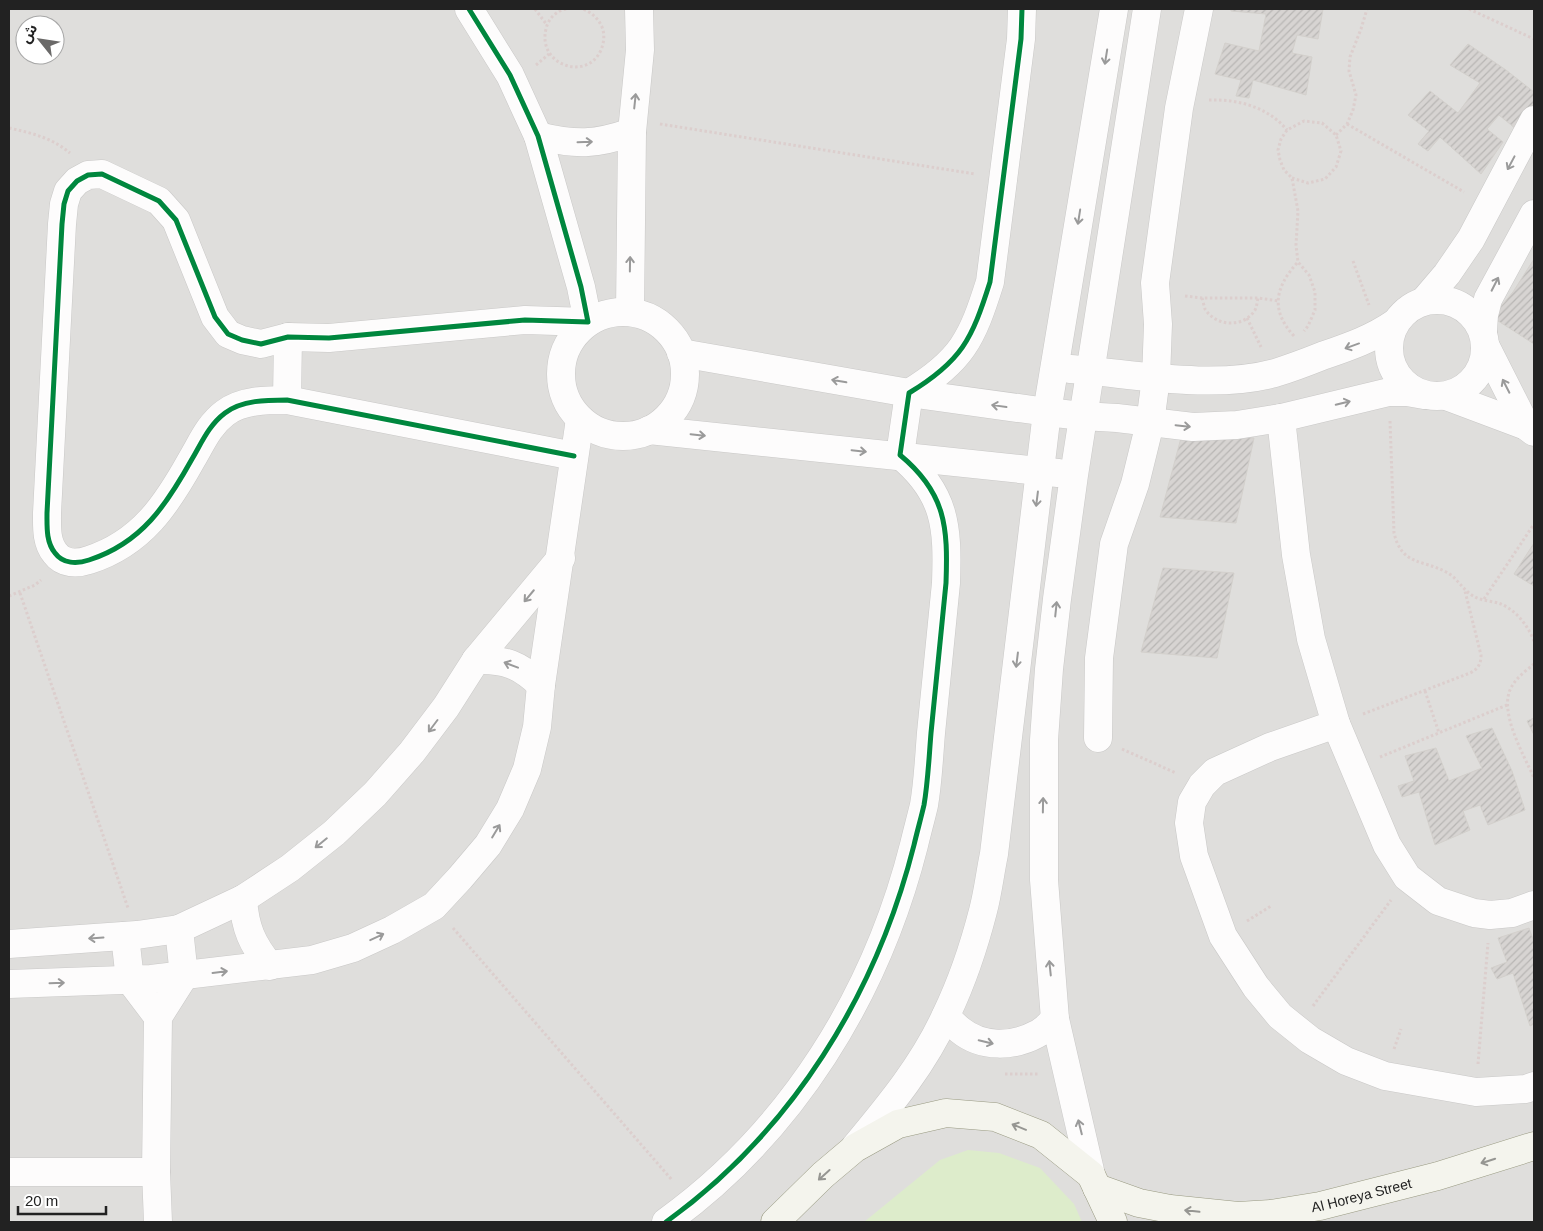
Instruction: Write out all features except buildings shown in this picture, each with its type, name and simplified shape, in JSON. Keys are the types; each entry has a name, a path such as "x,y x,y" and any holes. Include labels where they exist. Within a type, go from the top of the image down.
{"main road":[{"path":"775,1222 823,1175 855,1148 898,1124 946,1113 995,1117 1041,1135 1094,1181 1113,1222"},
{"name":"Al Horeya Street","path":"1094,1181 1139,1203 1234,1219 1320,1206 1438,1176 1534,1146"}],"street":[{"path":"469,9 510,76 538,136 582,287 588,322"},
{"path":"630,312 632,126 640,50 639,9"},
{"path":"909,393 928,382 949,364 970,337 990,282 1021,39 1022,9"},
{"path":"855,1148 893,1102 925,1053 946,1016 967,964 983,910 994,854 1048,412 1114,9"},
{"path":"1094,1181 1055,1019 1044,880 1044,740 1056,608 1082,416 1147,9"},
{"path":"1098,738 1098,658 1114,544 1135,484 1150,423 1156,378 1158,324 1155,283 1179,108 1199,9"},
{"path":"1424,301 1447,274 1471,239 1534,120"},
{"path":"538,136 562,142 586,143 609,140 632,126"},
{"path":"574,456 287,400 245,403 226,412 211,425 176,487 157,514 135,536 109,553 86,561 73,563 59,559 52,549 48,536 47,513 64,204 68,191 76,181 88,174 102,174 159,201 176,220 215,317 228,334 242,340 260,344 288,337 329,338 525,320 588,322 615,312 630,312 646,317 660,324 673,336 681,352 685,370 683,388 676,406 665,420 649,430 635,435 620,436 606,434 592,428 580,419 569,405 562,387 561,369 566,351 575,335 588,322"},
{"path":"681,352 909,393 1048,412 1193,427 1237,425 1281,418 1389,392 1407,392 1435,396 1462,390 1475,378 1483,364 1484,315 1488,299 1534,214"},
{"path":"1055,368 1195,380 1236,379 1274,373 1357,344 1387,329 1407,309 1424,301 1438,299 1452,302 1465,308 1476,318 1484,339 1530,429"},
{"path":"1387,329 1389,358 1396,374 1408,388 1530,429"},
{"path":"287,400 288,337"},
{"path":"900,456 909,393"},
{"path":"1281,418 1296,555 1311,639 1336,724 1387,845 1408,877 1438,900 1474,913 1490,915 1512,913 1534,905"},
{"path":"9,984 130,980 184,976 312,960 353,948 392,930 434,906 488,845 510,809 527,769 537,727 541,685 580,419"},
{"path":"649,430 1074,475"},
{"path":"666,1222 692,1203 742,1157 792,1101 834,1039 874,964 904,886 924,804 946,583 947,546 945,525 939,505 929,486 916,469 900,456"},
{"path":"9,944 131,935 179,929 243,899 305,856 334,833 375,794 424,737 476,660 561,558"},
{"path":"476,660 494,659 512,664 528,672 541,685"},
{"path":"1336,724 1270,747 1216,772 1202,785 1192,802 1189,823 1194,856 1223,936 1256,987 1280,1016 1310,1040 1346,1062 1385,1076 1476,1092 1526,1089 1534,1086"},
{"path":"243,899 244,918 250,935 258,952 270,966"},
{"path":"158,1222 156,1172 158,1017 184,976 179,929"},
{"path":"131,935 130,980 158,1017"},
{"path":"946,1016 960,1031 979,1041 1000,1045 1020,1042 1039,1034 1055,1019"},
{"path":"9,1172 156,1172"}],"path":[{"path":"535,9 547,24"},
{"path":"566,9 553,16 547,24 544,40 549,54 557,62 568,67 580,67 590,62 599,54 604,44 604,32 599,21 592,11 584,9"},
{"path":"1336,135 1347,124 1353,110 1356,95 1349,71 1350,57 1367,9"},
{"path":"1469,9 1534,39"},
{"path":"1179,108 1192,103 1210,100 1246,104 1278,119 1287,130"},
{"path":"1304,121 1322,123 1336,135 1341,151 1336,167 1325,179 1308,183 1292,178 1284,170 1278,150 1281,139 1287,130 1304,121"},
{"path":"1347,124 1488,206"},
{"path":"632,126 1003,178"},
{"path":"9,128 44,136 62,146 76,158 88,174"},
{"path":"1292,178 1298,212 1296,245 1298,262 1309,276 1315,292 1315,310 1308,326 1302,333"},
{"path":"1352,261 1387,329"},
{"path":"1297,339 1285,326 1279,310 1279,292 1286,275 1298,262"},
{"path":"1155,283 1188,297 1258,298 1279,301"},
{"path":"1202,298 1205,309 1213,318 1224,323 1236,323 1247,318 1255,310 1258,298"},
{"path":"1389,392 1394,533 1402,552 1410,559 1446,571 1465,590 1477,598 1502,605 1517,615 1529,629 1534,641"},
{"path":"1484,599 1534,524"},
{"path":"9,596 20,593 35,585 59,559"},
{"path":"1336,724 1475,671 1481,661 1481,655 1465,590"},
{"path":"20,593 131,935"},
{"path":"1534,664 1511,686 1507,705 1511,724 1534,778"},
{"path":"1424,691 1439,733"},
{"path":"1353,768 1507,705"},
{"path":"1098,738 1202,785"},
{"path":"1297,1029 1408,877"},
{"path":"434,906 692,1203"},
{"path":"1476,1092 1490,915"}],"shaded area":[{"path":"9,9 1534,9 1534,1222 9,1222"}],"green space":[{"path":"968,1150 999,1153 1040,1168 1074,1204 1082,1222 864,1222 940,1160"}],"cycle path":[{"path":"469,9 510,75 538,136 581,287 588,322 525,320 329,338 288,337 261,344 242,340 228,334 215,317 176,220 159,201 102,174 88,175 77,181 68,191 64,204 47,513 49,539 52,549 58,557 66,561 75,562 89,560 108,553 124,543 151,520 162,506 183,476 214,423 225,413 247,403 287,400 574,456"},
{"path":"666,1222 711,1186 753,1146 790,1102 823,1056 852,1006 877,954 898,901 924,805 946,583 946,545 941,512 927,483 900,455 909,393 941,370 963,347 977,319 990,282 1021,39 1022,9"}]}
